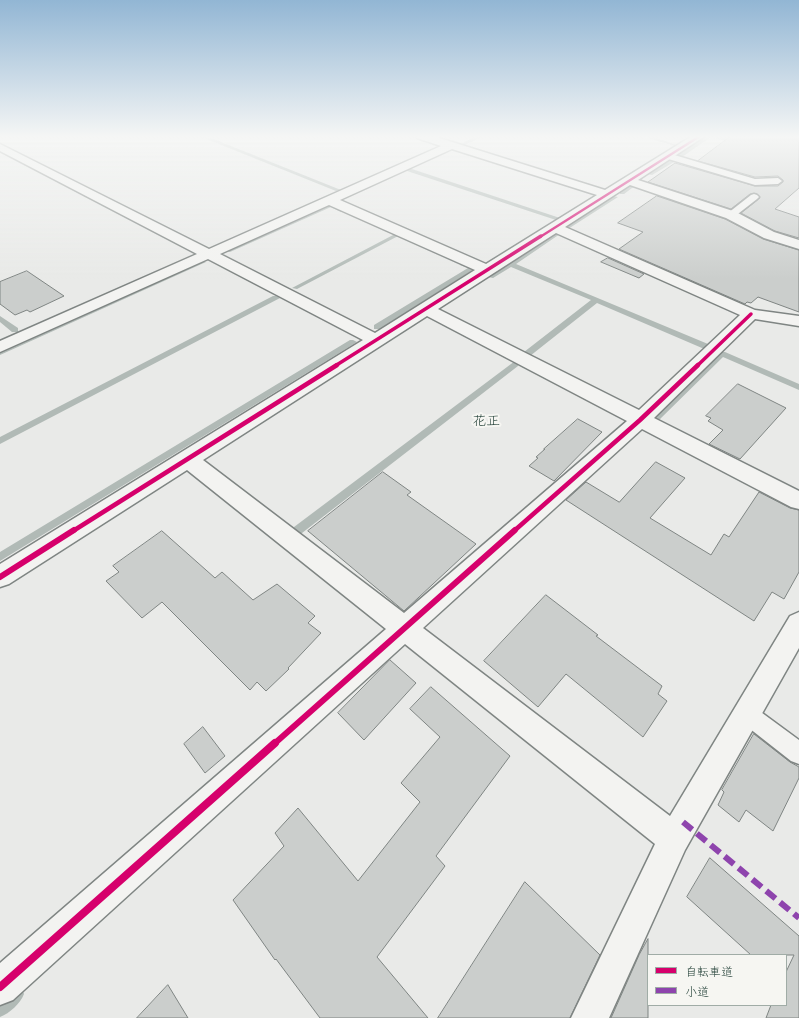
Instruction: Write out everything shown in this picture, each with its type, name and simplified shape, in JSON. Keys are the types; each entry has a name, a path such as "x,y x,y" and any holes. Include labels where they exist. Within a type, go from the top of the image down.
{"street":[{"path":"71,184 376,340"},
{"path":"0,347 366,184"},
{"path":"573,184 608,194"},
{"path":"0,577 624,184"},
{"path":"636,184 731,215 769,235 799,245"},
{"path":"329,200 487,270"},
{"path":"555,228 751,314 799,321"},
{"path":"426,309 799,501"},
{"path":"0,987 640,420 751,314"},
{"path":"188,459 674,839"},
{"path":"590,1018 674,839 799,624"}],"lane":[{"path":"731,215 754,197"},
{"path":"747,714 799,753"}],"building":[{"path":"653,184 746,184 755,186 778,186 781,184 799,184 799,188 775,209 799,217 799,238 775,231 741,213 760,198 757,194 750,194 731,209"},
{"path":"657,196 725,219 763,239 799,250 799,312 758,297 751,303 747,302 745,304 619,249 643,232 618,223"},
{"path":"608,258 644,274 639,278 601,262"},
{"path":"27,271 64,296 30,312 27,310 15,315 0,304 0,282"},
{"path":"738,384 786,408 740,459 709,444 723,430 708,421 711,418 706,416"},
{"path":"578,419 602,432 554,481 529,466 538,458 536,457 544,449"},
{"path":"656,462 685,478 650,518 711,555 724,534 729,537 759,492 790,508 799,510 799,572 784,599 772,592 754,621 566,500 586,482 619,502"},
{"path":"383,472 411,492 407,495 476,544 404,611 308,531"},
{"path":"162,531 215,578 222,572 253,600 277,584 315,616 308,623 321,633 288,668 289,669 266,691 257,682 250,690 162,602 142,618 106,581 119,572 113,566"},
{"path":"546,595 598,635 596,636 662,686 658,694 667,701 643,737 566,674 538,707 484,661"},
{"path":"390,660 416,683 364,740 338,713"},
{"path":"431,687 510,756 436,856 445,866 377,957 428,1018 320,1018 276,959 275,960 233,900 284,846 275,833 298,808 358,881 420,802 401,783 440,737 410,709"},
{"path":"203,727 225,756 205,773 184,744"},
{"path":"754,734 790,762 799,767 799,778 773,831 746,810 739,822 718,805 724,792 722,790"},
{"path":"710,858 799,936 799,1018 766,1018 771,1006 787,1006 787,970 794,955 750,954 687,897"},
{"path":"525,882 600,955 570,1018 438,1018"},
{"path":"648,939 648,1018 611,1018 639,955"},
{"path":"168,985 188,1018 137,1018"}],"waterway":[{"path":"322,184 338,190"},
{"path":"450,184 558,219"},
{"path":"622,193 633,185"},
{"path":"566,228 615,197"},
{"path":"228,251 331,205 341,210"},
{"path":"491,277 557,234"},
{"path":"295,288 397,235"},
{"path":"0,353 203,262"},
{"path":"377,327 473,268 462,264"},
{"path":"511,264 705,346"},
{"path":"0,441 276,298"},
{"path":"527,354 596,300"},
{"path":"0,318 15,330"},
{"path":"0,557 353,342"},
{"path":"654,420 722,354 799,387"},
{"path":"298,530 515,364"},
{"path":"0,1009 16,994"}],"marked path":[{"path":"683,822 799,918"}],"cycle path":[{"path":"0,577 625,184"},
{"path":"0,987 640,420 751,314"}],"district":[{"name":"花正","path":"486,421"}]}
